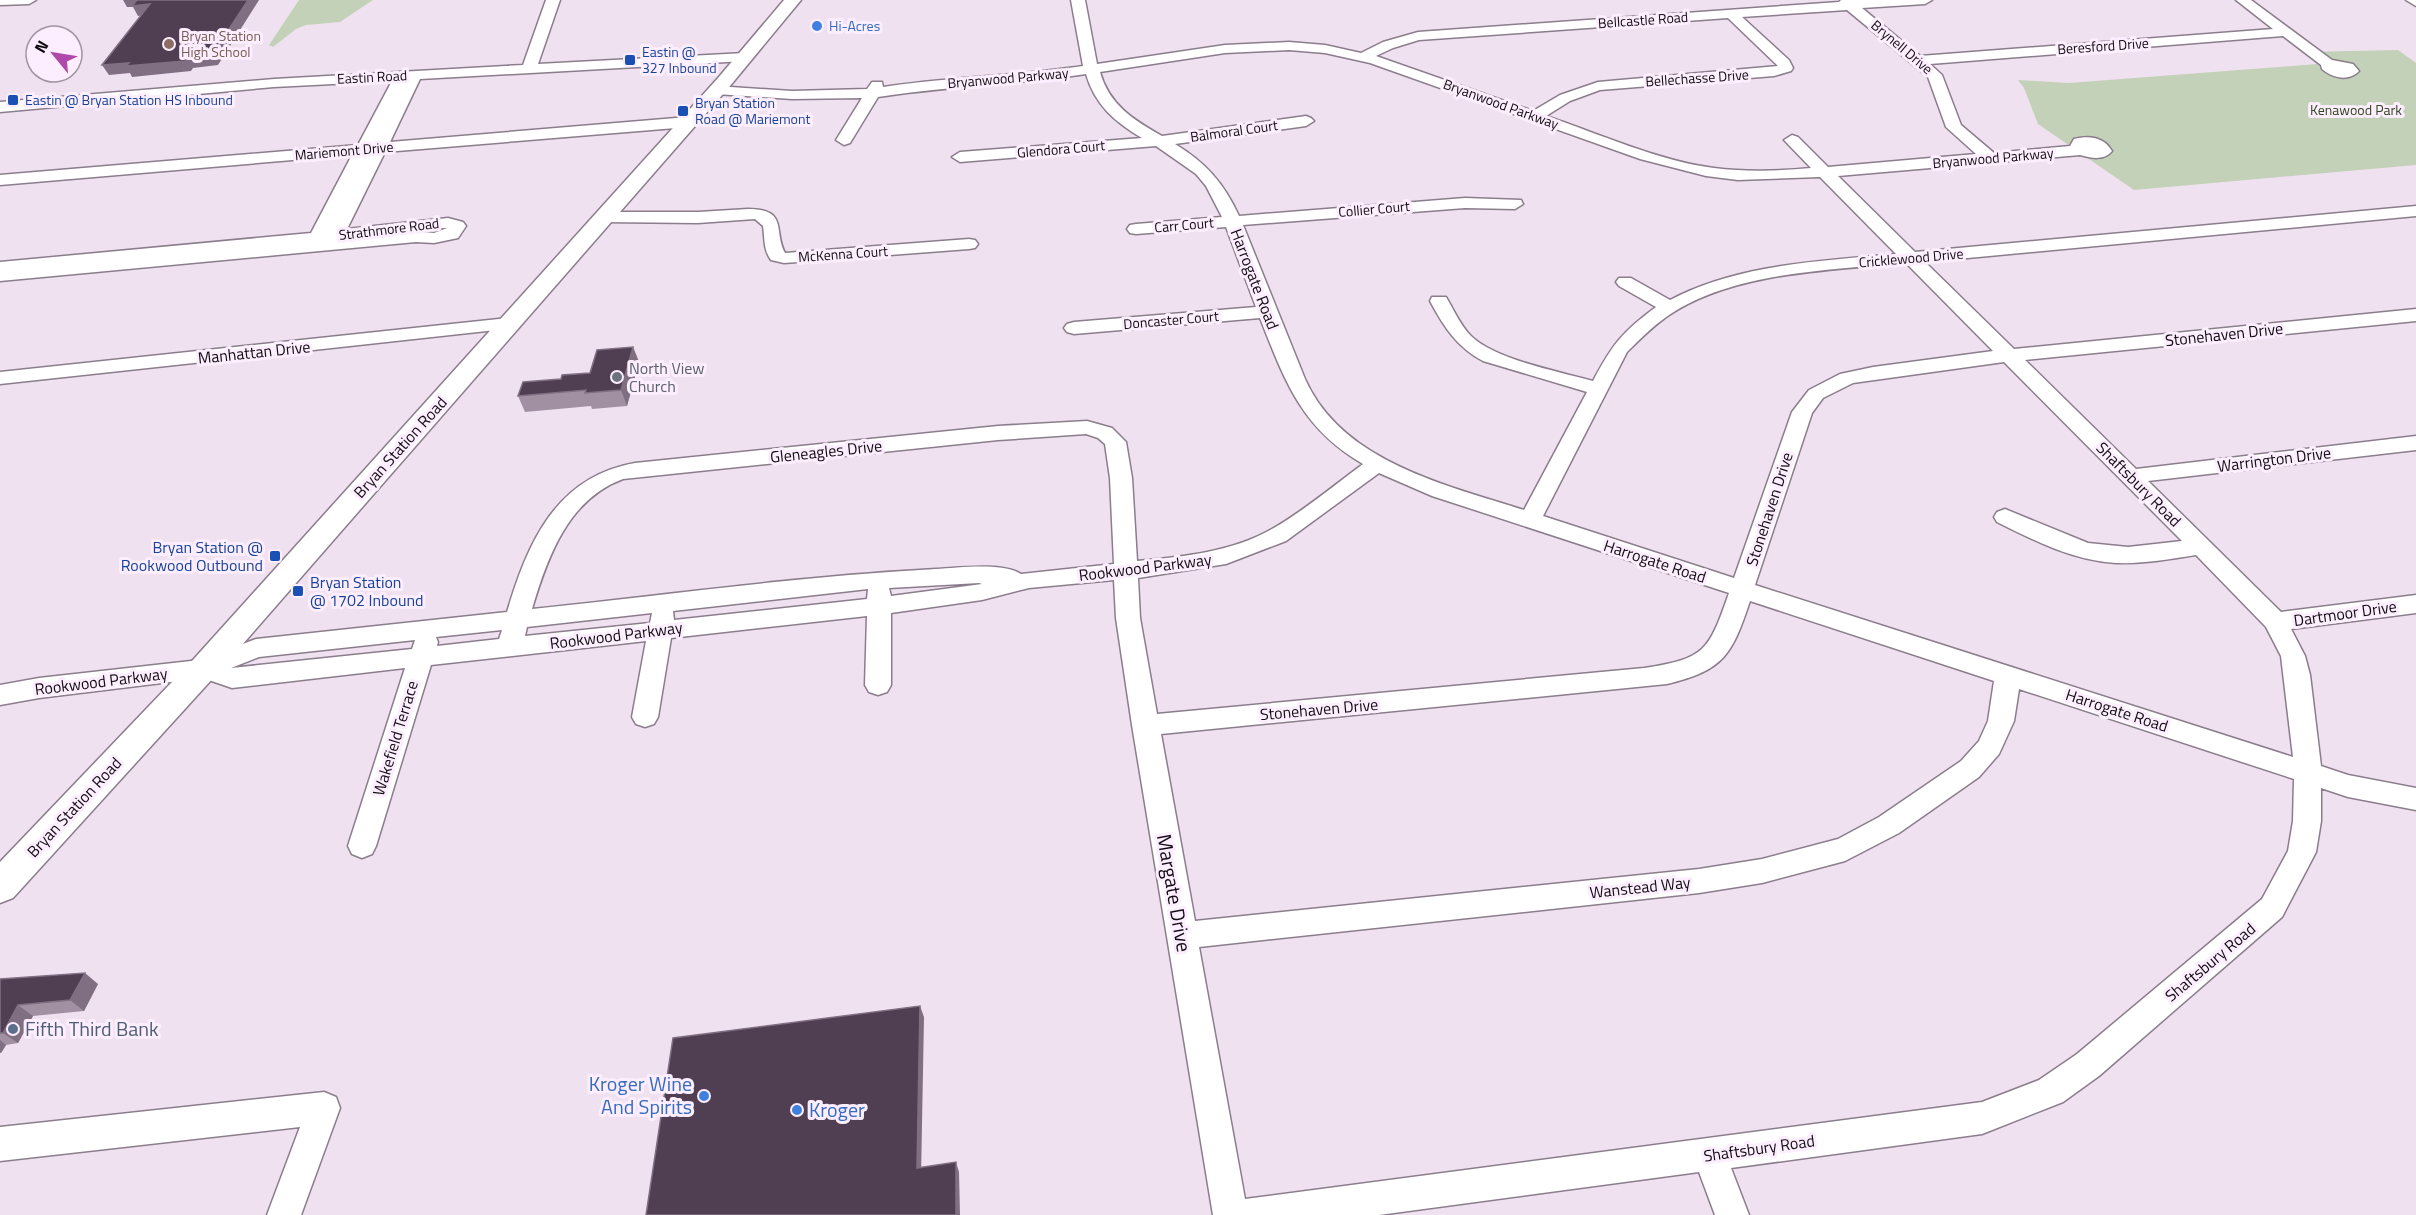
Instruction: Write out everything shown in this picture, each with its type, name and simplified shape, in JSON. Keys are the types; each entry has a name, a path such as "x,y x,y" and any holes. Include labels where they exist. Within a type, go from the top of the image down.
{"main road":[{"name":"Bryan Station Road","path":"0,887 203,669 720,86 793,0"}],"street":[{"path":"0,11 5,1 29,0"},
{"path":"529,69 553,0"},
{"name":"Harrogate Road","path":"1078,0 1093,69 1099,91 1106,103 1125,119 1161,141 1204,173 1233,221 1267,312 1306,401 1332,431 1377,464 1411,480 1530,520 2348,786 2416,799"},
{"name":"Bellcastle Road","path":"1364,57 1388,45 1418,36 1731,14 1847,3 1925,0"},
{"path":"2243,0 2329,64"},
{"name":"Brynell Drive","path":"1847,3 1920,60 1939,82 1954,127 1990,158"},
{"name":"Bellechasse Drive","path":"1535,116 1564,98 1598,86 1774,72 1786,68 1784,63 1731,14"},
{"name":"Beresford Drive","path":"1920,60 2286,32"},
{"name":"Bryanwood Parkway","path":"720,86 800,95 1038,77 1225,49 1269,45 1325,49 1364,57 1646,156 1690,169 1764,176 1825,173 2082,150"},
{"name":"Eastin Road","path":"0,107 274,83 745,57"},
{"path":"324,240 408,75"},
{"path":"844,140 875,89"},
{"name":"Balmoral Court","path":"1161,141 1306,121"},
{"name":"Mariemont Drive","path":"0,188 106,175 685,125"},
{"name":"Shaftsbury Road","path":"1249,1215 1982,1118 2020,1105 2051,1091 2088,1065 2272,908 2302,852 2307,821 2308,773 2298,675 2293,656 2275,622 2011,355 1792,140"},
{"name":"Glendora Court","path":"960,157 1161,141"},
{"name":"Mariemont Drive","path":"0,180 106,175"},
{"name":"Collier Court","path":"1233,221 1444,204 1515,204"},
{"name":"Cricklewood Drive","path":"1530,520 1619,350 1633,333 1669,306 1710,288 1758,276 1831,266 2416,211"},
{"name":"McKenna Court","path":"604,217 721,217 757,214 771,223 773,250 777,256 784,258 969,244"},
{"name":"Carr Court","path":"1136,229 1233,221"},
{"name":"Strathmore Road","path":"0,267 324,240 443,237 452,234 458,226 451,222 441,223 324,240 0,276"},
{"path":"1625,282 1669,306"},
{"path":"1439,301 1463,340 1474,349 1490,357 1598,389"},
{"name":"Doncaster Court","path":"1074,328 1267,312"},
{"name":"Stonehaven Drive","path":"1145,725 1677,673 1699,665 1716,653 1725,639 1802,412 1816,394 1847,378 2011,355 2416,315"},
{"name":"Manhattan Drive","path":"0,378 508,324"},
{"name":"Gleneagles Drive","path":"509,648 542,549 557,522 584,493 609,477 649,469 998,433 1087,427 1097,429 1115,442 1121,478 1126,570"},
{"name":"Warrington Drive","path":"2132,476 2416,443"},
{"name":"Rookwood Parkway","path":"0,695 39,688 203,669 256,648 879,580 979,575 1029,579 1193,563 1226,556 1278,536 1377,464"},
{"path":"2005,517 2043,536 2092,552 2118,555 2202,546"},
{"name":"Margate Drive","path":"1126,570 1128,618 1145,725 1230,1215"},
{"name":"Rookwood Parkway","path":"203,669 232,678 509,648 879,606 982,592 1029,579"},
{"path":"878,686 879,580"},
{"path":"645,717 665,604"},
{"name":"Dartmoor Drive","path":"2275,622 2416,604"},
{"name":"Wakefield Terrace","path":"362,846 429,630"},
{"name":"Wanstead Way","path":"1181,936 1699,881 1762,872 1845,849 1889,825 1970,769 1990,747 2001,721 2008,675"},
{"path":"0,1144 324,1108 284,1215"},
{"path":"1709,1155 1732,1215"}],"green space":[{"path":"299,0 373,0 340,22 306,25 296,29 273,47 269,45"},
{"name":"Kenawood Park","path":"2398,50 2416,63 2416,165 2134,190 2038,124 2024,88 2018,80 2069,83 2317,64 2304,52"}],"building":[{"name":"Bryan Station High School","path":"137,0 248,0 212,55 187,57 185,61 126,66 129,63 102,65 150,4 132,6"},
{"path":"633,347 621,390 585,393 586,390 518,396 523,382 561,379 562,375 590,373 597,350"},
{"path":"85,973 70,1000 18,1005 3,1033 0,1033 0,979"},
{"name":"Kroger","path":"920,1006 917,1168 956,1162 956,1215 646,1215 673,1038"}],"place":[{"name":"Hi-Acres","path":"817,26"},
{"name":"Bryan Station High School","path":"169,44"},
{"name":"Eastin @ 327 Inbound","path":"630,60"},
{"name":"Eastin @ Bryan Station HS Inbound","path":"13,100"},
{"name":"Bryan Station Road @ Mariemont","path":"683,111"},
{"name":"North View Church","path":"617,377"},
{"name":"Bryan Station @ Rookwood Outbound","path":"275,556"},
{"name":"Bryan Station @ 1702 Inbound","path":"298,591"},
{"name":"Fifth Third Bank","path":"13,1029"},
{"name":"Kroger Wine And Spirits","path":"704,1096"},
{"name":"Kroger","path":"797,1110"}]}
